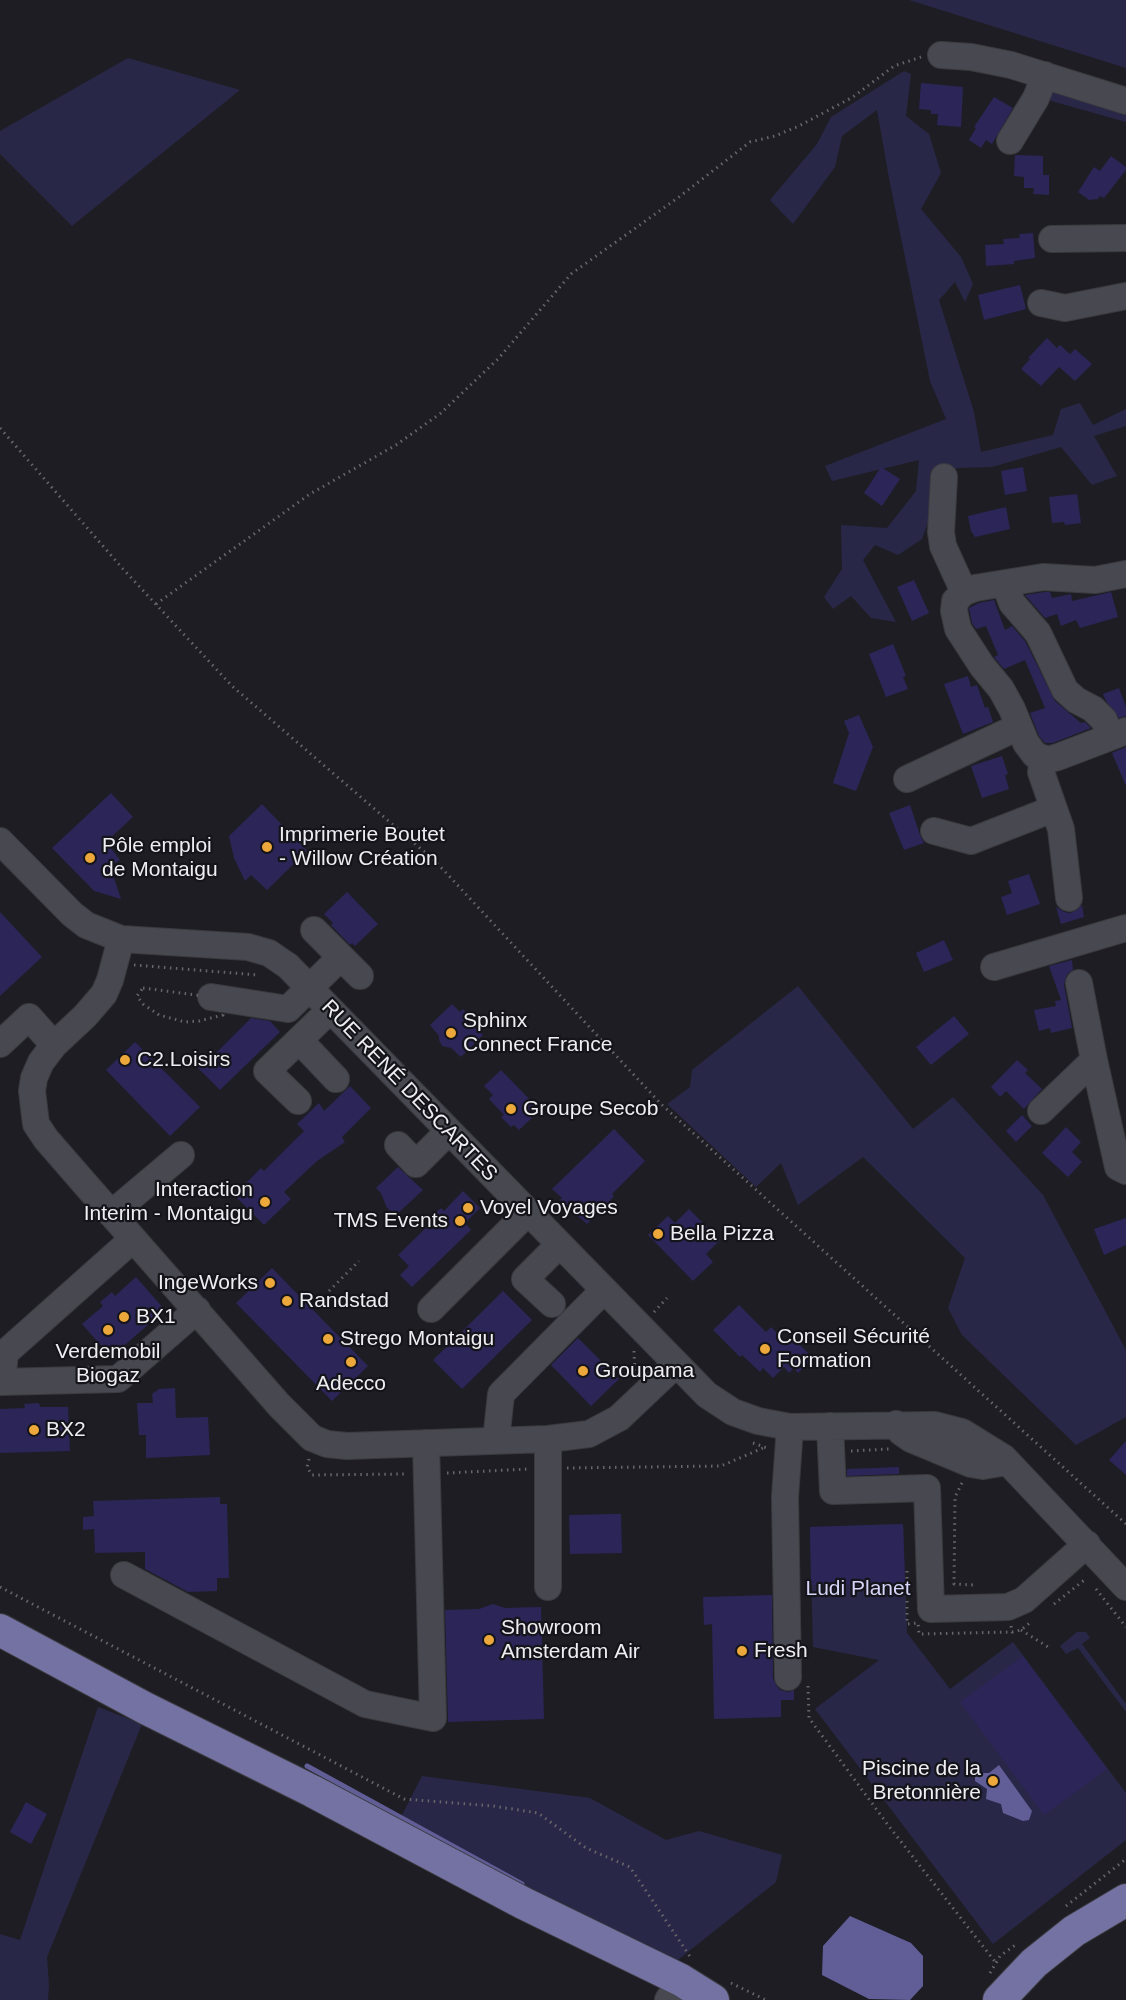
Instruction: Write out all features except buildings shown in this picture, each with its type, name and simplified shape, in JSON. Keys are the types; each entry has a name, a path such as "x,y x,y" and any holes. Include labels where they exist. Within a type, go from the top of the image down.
{"main road":[{"path":"0,1611 242,1745 312,1791"},
{"path":"0,1630 145,1708 312,1791 680,1988 720,1990"},
{"path":"999,2000 1034,1962 1074,1931 1126,1900"}],"street":[{"path":"941,55 971,57 1011,65 1126,101"},
{"path":"1010,141 1033,105 1046,75"},
{"path":"1052,239 1126,238"},
{"path":"1041,303 1065,308 1126,296"},
{"path":"944,477 941,532 943,546 964,592"},
{"path":"1005,584 1012,603 1038,633 1065,690 1076,700 1093,709 1118,733 1047,760 1035,755 1026,742 1001,689 982,666 958,628 954,611 955,601 964,592 975,588 1043,577 1095,580 1126,574"},
{"path":"907,779 1018,727"},
{"path":"1043,758 1041,772 1060,828 1069,898"},
{"path":"934,831 971,841 1053,809"},
{"name":"RUE RENÉ DESCARTES","path":"0,841 72,914 117,951 248,947 269,953 288,966 706,1395 734,1412 758,1422 790,1426 935,1425 962,1431 1007,1462 1082,1560 1126,1587"},
{"path":"994,967 1126,928"},
{"path":"314,930 360,976"},
{"path":"117,951 104,994 85,1016 54,1045 41,1062 34,1078 33,1107 36,1124 46,1139 111,1214 279,1405 312,1438 327,1444 347,1446 548,1439 589,1434 619,1418 675,1365"},
{"path":"211,997 288,1009 341,957"},
{"path":"1079,983 1118,1167 1126,1171"},
{"path":"298,1101 267,1071 330,1010"},
{"path":"0,1044 29,1017 54,1045"},
{"path":"299,1040 336,1079"},
{"path":"1041,1112 1094,1060"},
{"path":"398,1145 416,1164 449,1131"},
{"path":"111,1214 180,1155"},
{"path":"431,1309 528,1212"},
{"path":"133,1239 5,1353 1,1382 118,1378 196,1310"},
{"path":"552,1304 525,1279 559,1245"},
{"path":"496,1441 501,1394 604,1290"},
{"path":"790,1426 785,1497 798,1681"},
{"path":"830,1426 833,1491 927,1488 931,1609 1008,1607 1024,1599 1082,1560"},
{"path":"548,1439 548,1587"},
{"path":"124,1575 365,1704 433,1718 426,1443"}],"path":[{"path":"156,604 310,494 396,445 441,413 498,359 571,274 679,197 750,142 775,136 827,111 877,81 894,66 915,57 941,55"},
{"path":"0,428 232,686 436,862 661,1104 1126,1524"},
{"path":"117,951 258,975"},
{"path":"143,988 211,997 224,1015 185,1022 159,1015 142,1004 138,996 143,988"},
{"path":"328,1290 359,1261"},
{"path":"646,1393 635,1386 634,1346 629,1338 667,1298"},
{"path":"312,1438 307,1467 312,1475 427,1474 548,1468 721,1466 763,1448"},
{"path":"744,1438 763,1448 788,1452"},
{"path":"832,1451 891,1449"},
{"path":"964,1480 955,1497 954,1584 984,1586"},
{"path":"1046,1610 1082,1560 1126,1627"},
{"path":"0,1587 404,1800 493,1806 538,1813 586,1848 630,1867 680,1988"},
{"path":"1008,1607 1012,1632 1021,1630 1037,1617"},
{"path":"1021,1630 1047,1647"},
{"path":"798,1681 809,1718 888,1825 996,1963"},
{"path":"720,1990 765,2000"}],"green space":[{"path":"909,0 1126,0 1126,68"},
{"path":"128,58 240,90 72,226 0,154 0,131"},
{"path":"904,71 911,74 906,116 929,134 941,173 921,209 961,257 973,284 965,302 955,282 939,300 974,412 981,452 1053,435 1061,409 1080,403 1093,425 1126,409 1126,426 1094,436 1117,476 1092,485 1061,447 992,467 957,468 941,487 922,539 898,555 875,545 863,560 896,622 871,618 851,596 833,609 824,597 842,569 841,525 887,528 916,491 919,460 832,481 825,466 946,419 930,381 877,110 842,136 835,167 793,224 770,200 817,144 831,117"},
{"path":"1053,86 1126,108 1126,122 1048,100"},
{"path":"798,986 913,1129 953,1097 1043,1195 1126,1350 1126,1417 1076,1445 962,1335 948,1308 965,1258 863,1157 798,1205 781,1163 756,1187 667,1104 690,1087 692,1070"},
{"name":"Piscine de la Bretonnière","path":"903,1524 907,1633 950,1689 1013,1642 1126,1793 1126,1840 993,1944 815,1709 879,1660 813,1647 810,1527"},
{"path":"1077,1632 1086,1632 1090,1638 1082,1644 1126,1704 1126,1712 1078,1648 1066,1654 1060,1646"},
{"path":"98,1707 142,1724 47,1957 48,2000 0,2000 0,1934 20,1940"},
{"path":"422,1776 590,1798 666,1840 699,1831 782,1855 776,1882 669,1967 399,1821"}],"shaded area":[{"path":"999,1765 1032,1811 1029,1820 1023,1821 1003,1813 1001,1804 986,1799 987,1789 975,1781 978,1773 989,1773"},
{"path":"850,1916 911,1943 923,1956 923,1986 910,2000 869,1999 822,1975 823,1946"}],"waterway":[{"path":"307,1766 522,1884"}],"place":[{"name":"Imprimerie Boutet - Willow Création","path":"267,847"},
{"name":"Pôle emploi de Montaigu","path":"90,858"},
{"name":"Sphinx Connect France","path":"451,1033"},
{"name":"C2.Loisirs","path":"125,1060"},
{"name":"Groupe Secob","path":"511,1109"},
{"name":"Interaction Interim - Montaigu","path":"265,1202"},
{"name":"Voyel Voyages","path":"468,1208"},
{"name":"TMS Events","path":"460,1221"},
{"name":"Bella Pizza","path":"658,1234"},
{"name":"IngeWorks","path":"270,1283"},
{"name":"Randstad","path":"287,1301"},
{"name":"BX1","path":"124,1317"},
{"name":"Verdemobil Biogaz","path":"108,1330"},
{"name":"Strego Montaigu","path":"328,1339"},
{"name":"Conseil Sécurité Formation","path":"765,1349"},
{"name":"Adecco","path":"351,1362"},
{"name":"Groupama","path":"583,1371"},
{"name":"BX2","path":"34,1430"},
{"name":"Showroom Amsterdam Air","path":"489,1640"},
{"name":"Fresh","path":"742,1651"},
{"name":"Piscine de la Bretonnière","path":"993,1781"}],"park label":[{"name":"Ludi Planet","path":"858,1589"}]}
